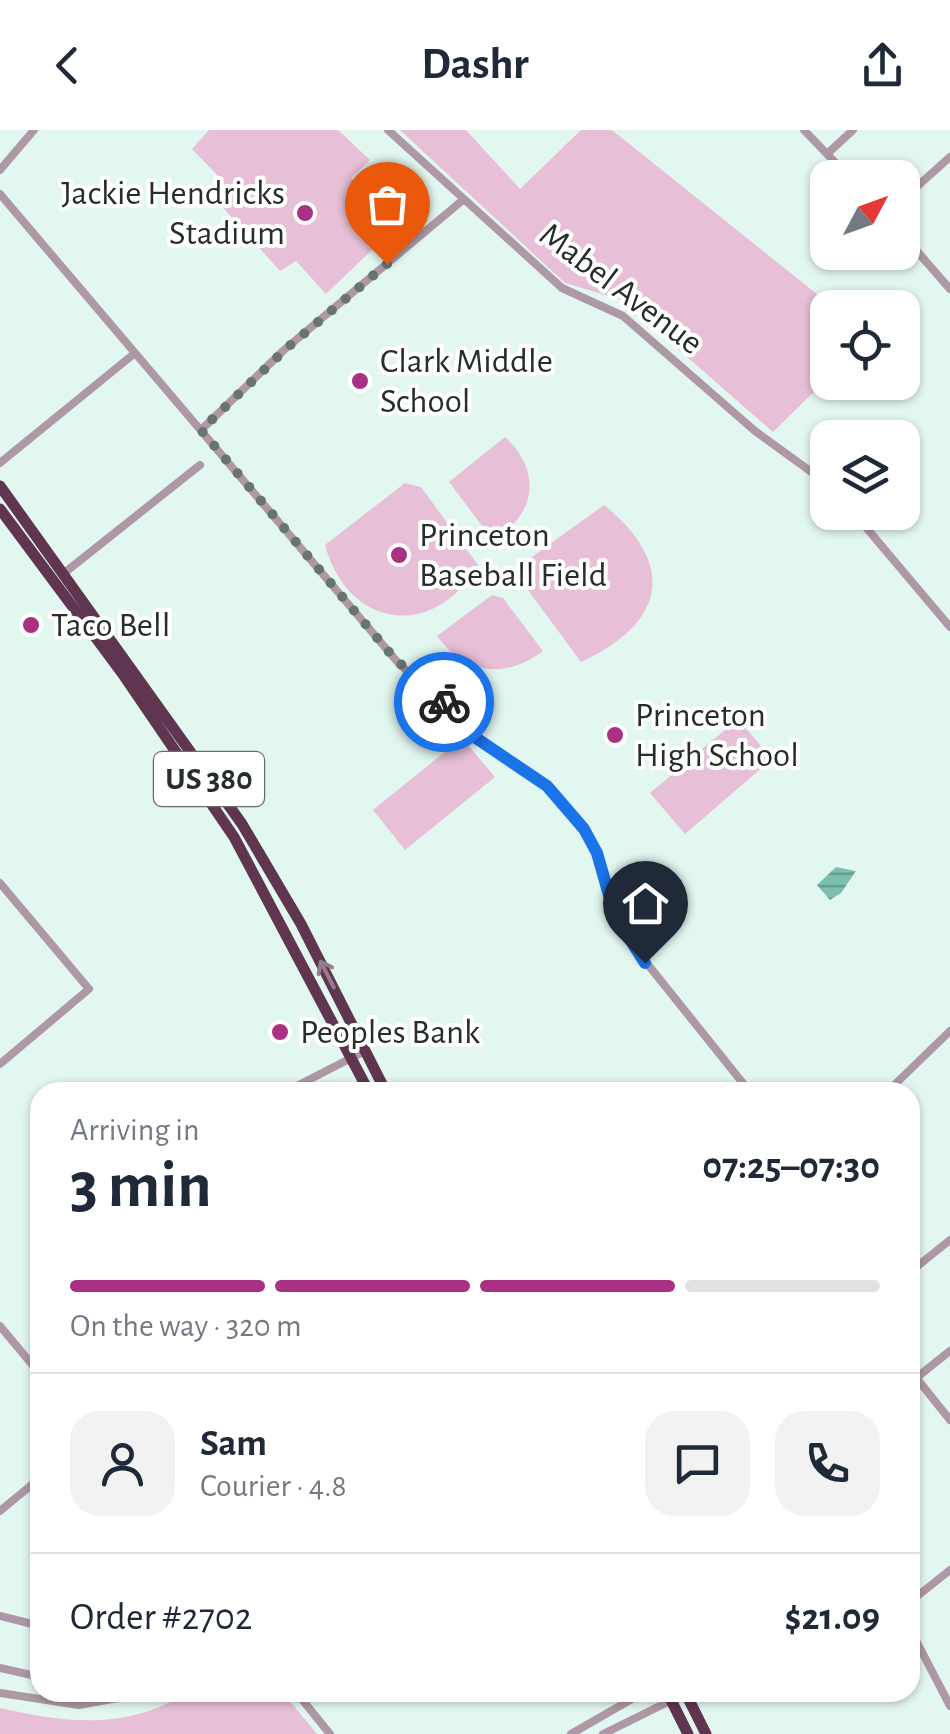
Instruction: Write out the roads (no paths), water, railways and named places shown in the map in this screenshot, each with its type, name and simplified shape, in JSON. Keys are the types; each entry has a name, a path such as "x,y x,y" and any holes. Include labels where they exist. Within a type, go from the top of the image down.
{"highway":[{"name":"US 380","path":"0,486 234,837 363,1082"},
{"name":"US 380","path":"0,508 69,593 242,824 301,924 381,1082"},
{"path":"286,933 301,924"},
{"path":"672,1702 688,1734"},
{"path":"690,1702 706,1734"}],"street":[{"path":"0,170 34,130"},
{"name":"Mabel Avenue","path":"388,130 562,288 623,316 755,431 810,471"},
{"path":"804,130 833,160"},
{"path":"827,154 854,130"},
{"path":"920,184 950,157"},
{"path":"0,194 400,665 433,690 476,738 547,786 584,829 597,853 622,930 742,1082"},
{"path":"201,430 287,348 464,199"},
{"path":"920,254 950,289"},
{"path":"942,279 950,272"},
{"path":"0,463 135,354"},
{"path":"62,574 200,465"},
{"path":"868,530 950,627"},
{"path":"0,883 89,988 0,1064"},
{"path":"900,1082 928,1048 950,1031"},
{"path":"305,1082 365,1051"},
{"path":"920,1264 950,1240"},
{"path":"0,1326 30,1362"},
{"path":"920,1370 950,1351"},
{"path":"920,1383 950,1420"},
{"path":"0,1511 30,1486"},
{"path":"920,1594 950,1570"},
{"path":"0,1616 30,1624"},
{"path":"920,1648 950,1706"},
{"path":"0,1668 30,1675"},
{"path":"940,1686 950,1680"},
{"path":"0,1693 30,1695"},
{"path":"304,1702 330,1734"},
{"path":"571,1734 627,1702"},
{"path":"603,1734 659,1702"}],"place":[{"name":"Jackie Hendricks Stadium","path":"305,213"},
{"name":"Clark Middle School","path":"360,381"},
{"name":"Princeton Baseball Field","path":"399,555"},
{"name":"Taco Bell","path":"31,625"},
{"name":"Princeton High School","path":"615,735"},
{"name":"Peoples Bank","path":"280,1032"}]}
